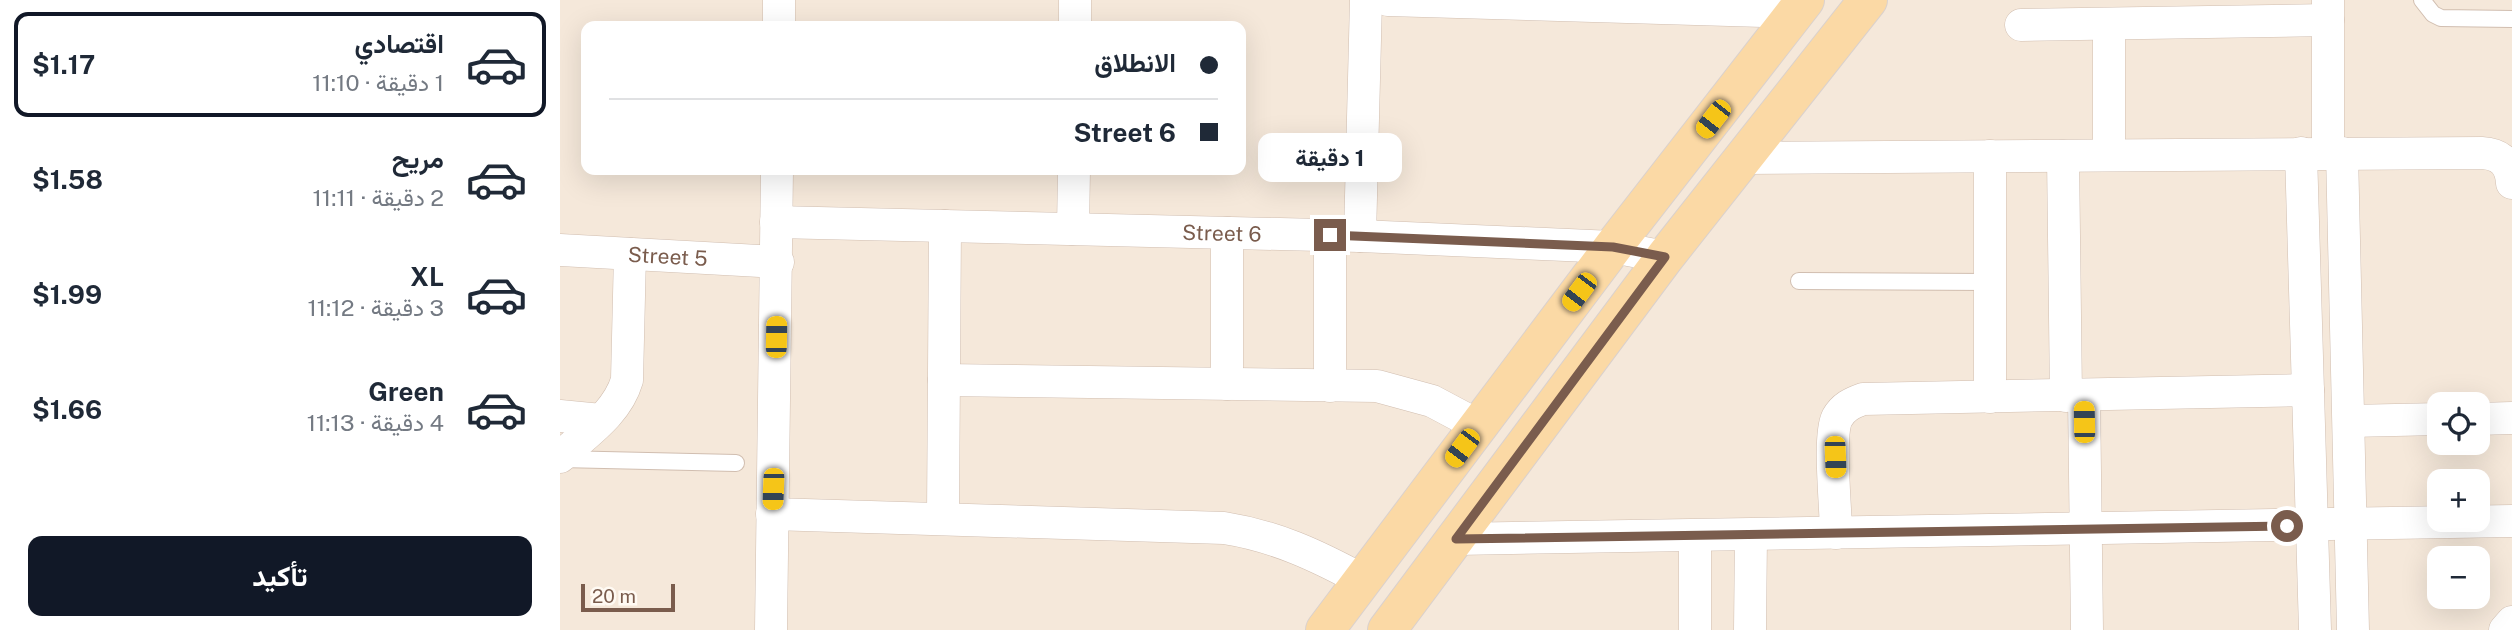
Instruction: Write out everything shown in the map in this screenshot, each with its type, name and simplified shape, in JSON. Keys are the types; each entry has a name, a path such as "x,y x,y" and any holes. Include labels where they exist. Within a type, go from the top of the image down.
{"main road":[{"path":"1387,630 1665,257 1868,0"},
{"path":"1325,630 1613,247 1800,6"}],"street":[{"path":"779,0 779,21"},
{"path":"1075,0 1075,21"},
{"path":"1330,386 1366,0"},
{"path":"1388,0 1800,6"},
{"path":"2021,25 2109,24 2328,10 2324,153 2308,390 2315,630"},
{"path":"2109,24 2109,155"},
{"path":"2324,153 2350,421 2353,630"},
{"path":"1742,158 2492,153 2507,164 2512,172 2512,183"},
{"path":"1990,156 1990,397"},
{"path":"2063,156 2075,395 2086,529 2087,630"},
{"path":"771,630 778,262 777,175"},
{"path":"1073,229 1074,175"},
{"name":"Street 6","path":"776,222 1345,236 1613,247 1665,257"},
{"path":"943,518 945,226"},
{"path":"1227,233 1227,384"},
{"name":"Street 5","path":"560,250 778,262"},
{"path":"560,458 618,402 627,380 630,254"},
{"path":"944,380 1377,386 1414,394 1479,426"},
{"path":"1836,533 1834,432 1842,410 1863,399 2308,390"},
{"path":"560,416 601,420"},
{"path":"2490,419 2512,418"},
{"path":"2350,421 2427,419"},
{"path":"772,514 1224,528 1252,532 1307,550 1362,580"},
{"path":"1456,539 2312,526 2512,520"},
{"path":"1750,630 1751,534"},
{"path":"1695,536 1695,630"},
{"path":"2505,630 2512,622"}],"lane":[{"path":"2422,0 2425,7 2441,18 2512,19"},
{"path":"1799,281 1990,282"},
{"path":"560,458 736,463"}],"shaded area":[{"path":"560,0 2512,0 2512,630 560,630"}],"route":[{"path":"1330,235 1613,247 1665,257 1456,539 2287,526"}]}
